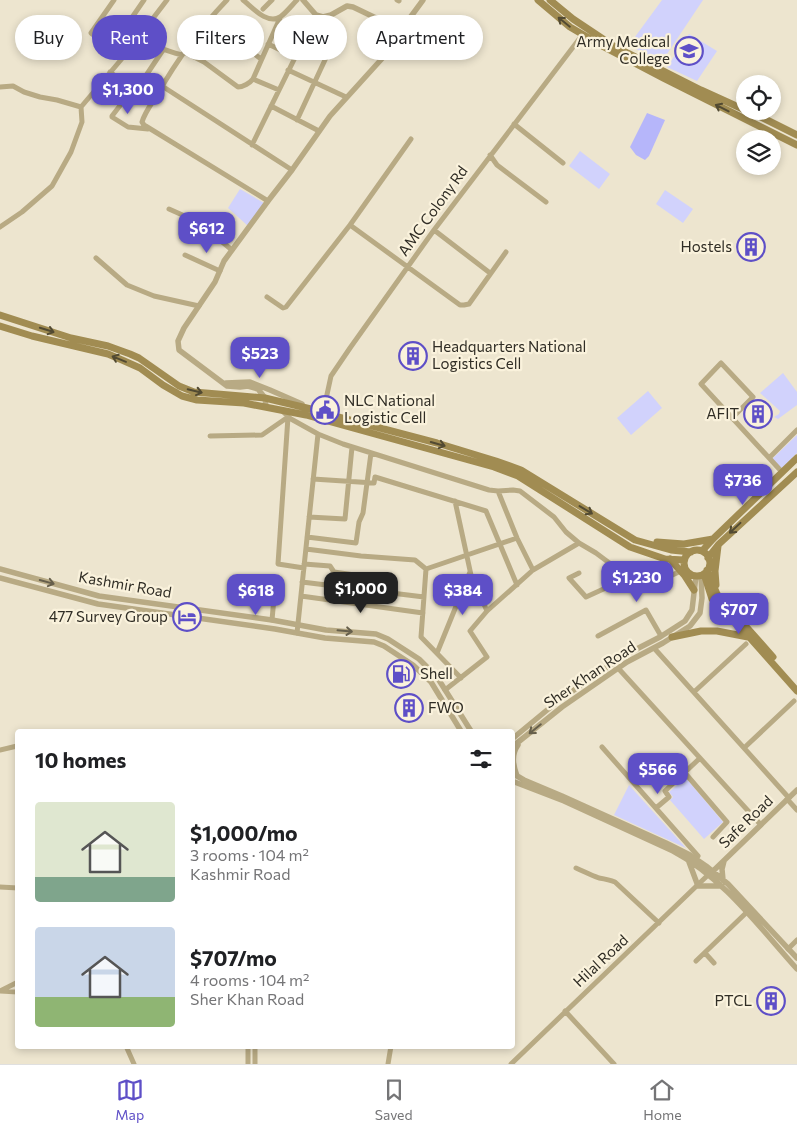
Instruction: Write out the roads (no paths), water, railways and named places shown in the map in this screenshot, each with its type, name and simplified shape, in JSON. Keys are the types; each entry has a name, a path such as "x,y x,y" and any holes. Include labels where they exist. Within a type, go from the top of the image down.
{"main road":[{"path":"538,0 570,27 604,47 797,146"},
{"path":"550,0 573,19 612,45 736,106"},
{"path":"767,120 796,134"},
{"path":"0,315 71,338 108,346 130,354 139,358 179,386 194,392 265,398 437,443 496,461 521,470 635,540 671,550 691,552"},
{"path":"0,326 115,357 140,368 182,396 197,400 244,403 306,415 494,467 518,476 630,547 666,559 684,560"},
{"path":"708,558 716,541 797,458"},
{"path":"702,551 797,472"},
{"path":"644,542 684,544 716,541"},
{"path":"716,541 715,570 717,594"},
{"path":"694,590 683,570 684,560 691,552 702,551 708,558 709,564 702,574"},
{"path":"670,559 690,574 702,574"},
{"path":"702,574 717,594 797,684"},
{"path":"702,574 712,599 797,691"},
{"path":"672,637 701,631 717,631 748,637"}],"street":[{"path":"104,15 114,0"},
{"path":"134,15 144,0"},
{"path":"155,15 167,0"},
{"path":"212,15 227,0"},
{"path":"243,0 266,18 274,20"},
{"path":"262,9 272,0"},
{"path":"283,15 297,0"},
{"path":"303,0 316,15"},
{"path":"412,15 423,0"},
{"path":"333,15 347,6 354,7 370,15"},
{"path":"264,53 274,31"},
{"name":"AMC Colony Rd","path":"323,413 331,376 434,230 583,34"},
{"path":"268,44 274,47"},
{"path":"0,227 22,212 52,186 71,152 82,122 81,107 120,60"},
{"path":"110,72 135,92 157,60"},
{"path":"179,60 142,122 268,201"},
{"path":"199,60 238,87 250,82 261,60"},
{"path":"252,145 293,60"},
{"path":"296,120 325,60"},
{"path":"266,407 265,398 258,389 248,386 227,386 179,350 178,341 184,328 215,282 224,261 346,97 380,60"},
{"path":"288,70 346,97"},
{"path":"253,78 279,90"},
{"path":"0,87 13,86 40,97 81,107"},
{"path":"162,86 292,170"},
{"path":"132,90 112,117 128,127 151,129"},
{"path":"272,106 319,132"},
{"path":"514,124 563,163"},
{"path":"789,141 796,134"},
{"path":"267,297 283,308 286,307 350,226 411,139"},
{"path":"490,155 497,165 546,202"},
{"path":"169,209 198,222 232,250"},
{"path":"350,226 460,305 469,304 506,252"},
{"path":"434,230 490,273"},
{"path":"185,255 220,271"},
{"path":"96,258 128,285 154,296 199,306"},
{"path":"732,418 753,397 721,363 700,384 782,472"},
{"path":"224,383 250,382 315,410"},
{"path":"281,410 288,417 318,434 352,447 489,490 520,491 554,517 566,532 579,543 633,577 653,580 666,578 683,570"},
{"path":"210,436 262,435 288,417"},
{"path":"288,417 278,564 330,566 334,572 361,576"},
{"path":"769,458 797,430"},
{"path":"297,633 318,434"},
{"path":"309,517 345,519 352,447"},
{"path":"307,537 356,544 359,522 363,513 371,453"},
{"path":"313,479 374,484 375,477 486,510 517,585"},
{"path":"498,491 517,538 533,570"},
{"path":"455,501 470,572 487,611"},
{"path":"426,569 517,538"},
{"path":"445,690 487,657 470,631 487,611 533,570 579,543"},
{"path":"306,549 414,560 426,569"},
{"name":"Kashmir Road","path":"0,569 99,596 216,612 326,630 376,634 388,639 419,659 437,677 472,729"},
{"path":"426,569 422,637 461,678"},
{"path":"437,653 470,572"},
{"path":"579,573 570,578 586,597 610,586 624,573"},
{"path":"17,582 20,574"},
{"name":"Sher Khan Road","path":"515,736 558,702 623,656 662,636 685,621 692,610 694,590 702,574"},
{"name":"Sher Khan Road","path":"515,745 562,707 618,668 690,626 700,613 702,574"},
{"name":"Kashmir Road","path":"0,578 98,604 215,620 325,638 374,642 384,646 413,665 431,682 460,729"},
{"path":"302,582 424,596"},
{"path":"275,587 275,629"},
{"path":"74,598 76,590"},
{"path":"301,596 423,613"},
{"path":"197,618 198,610"},
{"path":"598,636 646,610 662,636"},
{"path":"215,620 216,612"},
{"path":"694,692 746,644"},
{"path":"654,648 797,810"},
{"path":"618,668 761,825"},
{"path":"744,748 794,701"},
{"path":"515,732 522,731"},
{"path":"515,749 521,741"},
{"path":"0,750 15,746"},
{"path":"602,746 698,856"},
{"path":"656,808 669,797 665,791 700,758"},
{"path":"685,773 727,822 713,837"},
{"path":"515,777 690,855 723,883 797,958"},
{"path":"515,778 564,802 673,851 710,873"},
{"name":"Safe Road","path":"710,873 797,790"},
{"path":"688,859 698,886 723,883"},
{"path":"724,861 723,883 797,969"},
{"path":"576,868 615,882 659,923"},
{"name":"Hilal Road","path":"511,1064 710,873"},
{"path":"0,887 15,888"},
{"path":"696,961 747,912"},
{"path":"788,948 797,940"},
{"path":"705,953 714,963"},
{"path":"15,984 0,991 15,992"},
{"path":"566,1011 614,1064"},
{"path":"127,1049 134,1064"},
{"path":"248,1049 248,1064"},
{"path":"255,1049 255,1064"},
{"path":"388,1064 390,1049"}],"place":[{"name":"Army Medical College","path":"689,51"},
{"name":"Hostels","path":"751,247"},
{"name":"Headquarters National Logistics Cell","path":"413,356"},
{"name":"NLC National Logistic Cell","path":"325,410"},
{"name":"AFIT","path":"758,414"},
{"name":"477 Survey Group","path":"187,617"},
{"name":"Shell","path":"401,674"},
{"name":"FWO","path":"409,708"},
{"name":"PTCL","path":"771,1001"}]}
